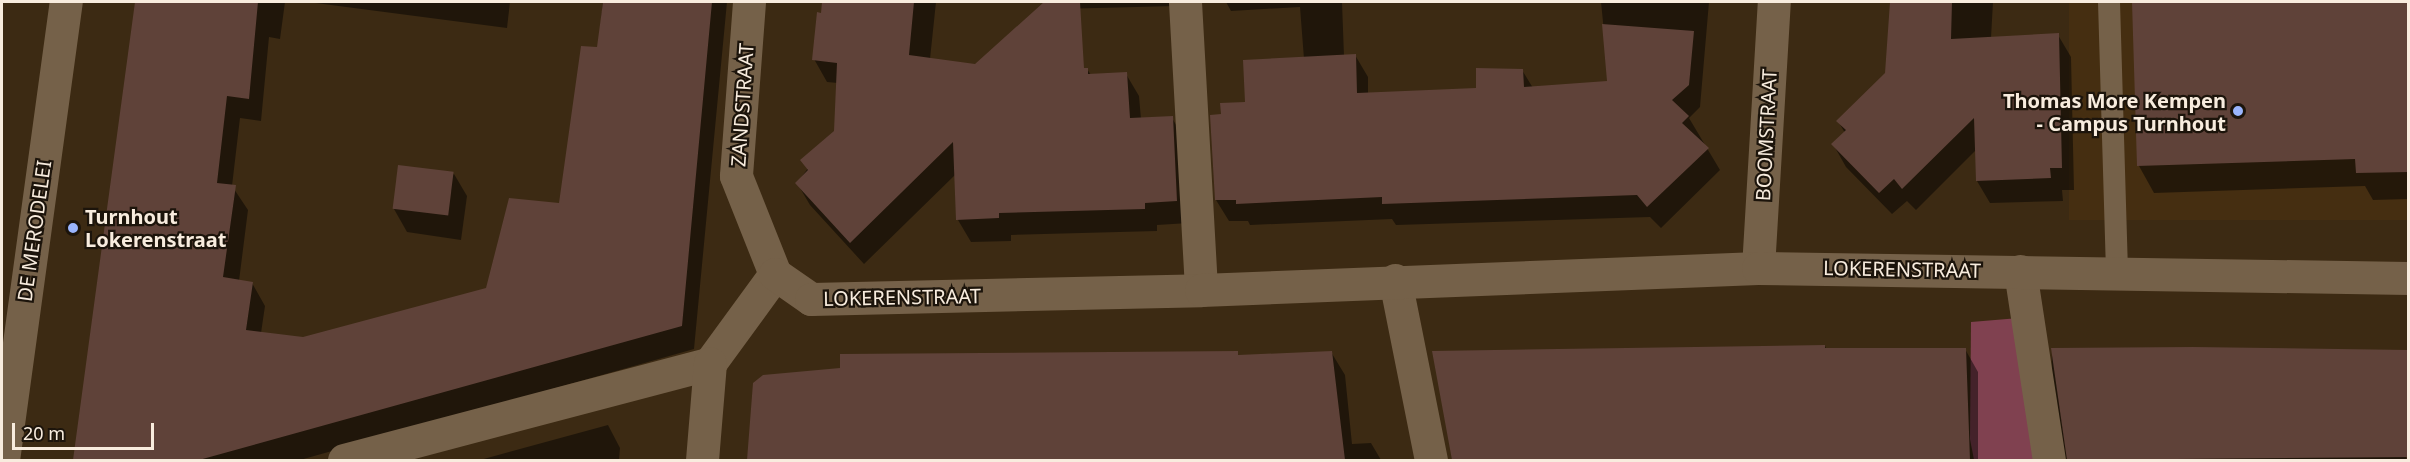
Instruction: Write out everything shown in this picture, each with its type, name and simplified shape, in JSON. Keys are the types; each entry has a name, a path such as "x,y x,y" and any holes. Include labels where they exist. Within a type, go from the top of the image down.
{"street":[{"name":"DE MERODELEI","path":"3,460 66,2"},
{"name":"ZANDSTRAAT","path":"749,2 736,176 775,274"},
{"path":"1185,2 1201,290"},
{"name":"BOOMSTRAAT","path":"1758,268 1774,2"},
{"name":"LOKERENSTRAAT","path":"775,274 811,300 1201,290 1395,280 1758,268 2409,278"},
{"path":"2020,272 2049,460"},
{"path":"702,460 710,363 775,274"},
{"path":"1395,280 1431,460"},
{"path":"344,460 710,363"}],"lane":[{"path":"2109,2 2117,274"}],"shaded area":[{"name":"Thomas More Kempen - Campus Turnhout","path":"2069,2 2408,2 2408,220 2069,220"},
{"path":"2019,318 2040,460 1974,460 1970,439 1971,322"}],"building":[{"path":"135,2 258,2 249,99 227,96 217,183 236,185 223,277 253,282 246,330 303,337 486,288 509,198 559,203 581,46 597,47 603,2 712,2 682,326 199,460 73,460"},
{"path":"822,2 914,2 909,55 975,64 1044,2 1080,2 1084,68 1088,68 1088,74 1127,72 1130,118 1173,116 1177,201 1145,203 1145,209 999,213 999,218 956,220 953,142 850,243 795,183 808,170 800,160 834,131 837,63 812,60 817,12 821,13"},
{"path":"1890,2 1952,2 1951,39 2059,33 2062,168 2050,168 2051,178 1976,181 1974,118 1902,189 1894,179 1879,193 1831,144 1846,130 1836,121 1885,73"},
{"path":"2132,2 2409,2 2409,172 2356,173 2355,159 2137,166"},
{"path":"1602,24 1694,31 1689,85 1672,100 1689,116 1682,123 1709,148 1647,207 1637,195 1382,204 1382,197 1236,204 1236,200 1215,200 1210,115 1221,114 1220,103 1245,102 1243,60 1356,54 1357,93 1476,88 1476,68 1523,69 1524,87 1607,81"},
{"path":"398,165 454,172 448,215 393,209"},
{"path":"1825,345 1825,348 1966,348 1970,460 1452,460 1432,351"},
{"path":"2051,348 2409,350 2409,457 2067,460"},
{"path":"1238,351 1238,355 1332,351 1345,460 747,460 753,383 763,375 840,368 840,354"}],"place":[{"name":"Thomas More Kempen - Campus Turnhout","path":"2238,111"},
{"name":"Turnhout Lokerenstraat","path":"73,228"}]}
